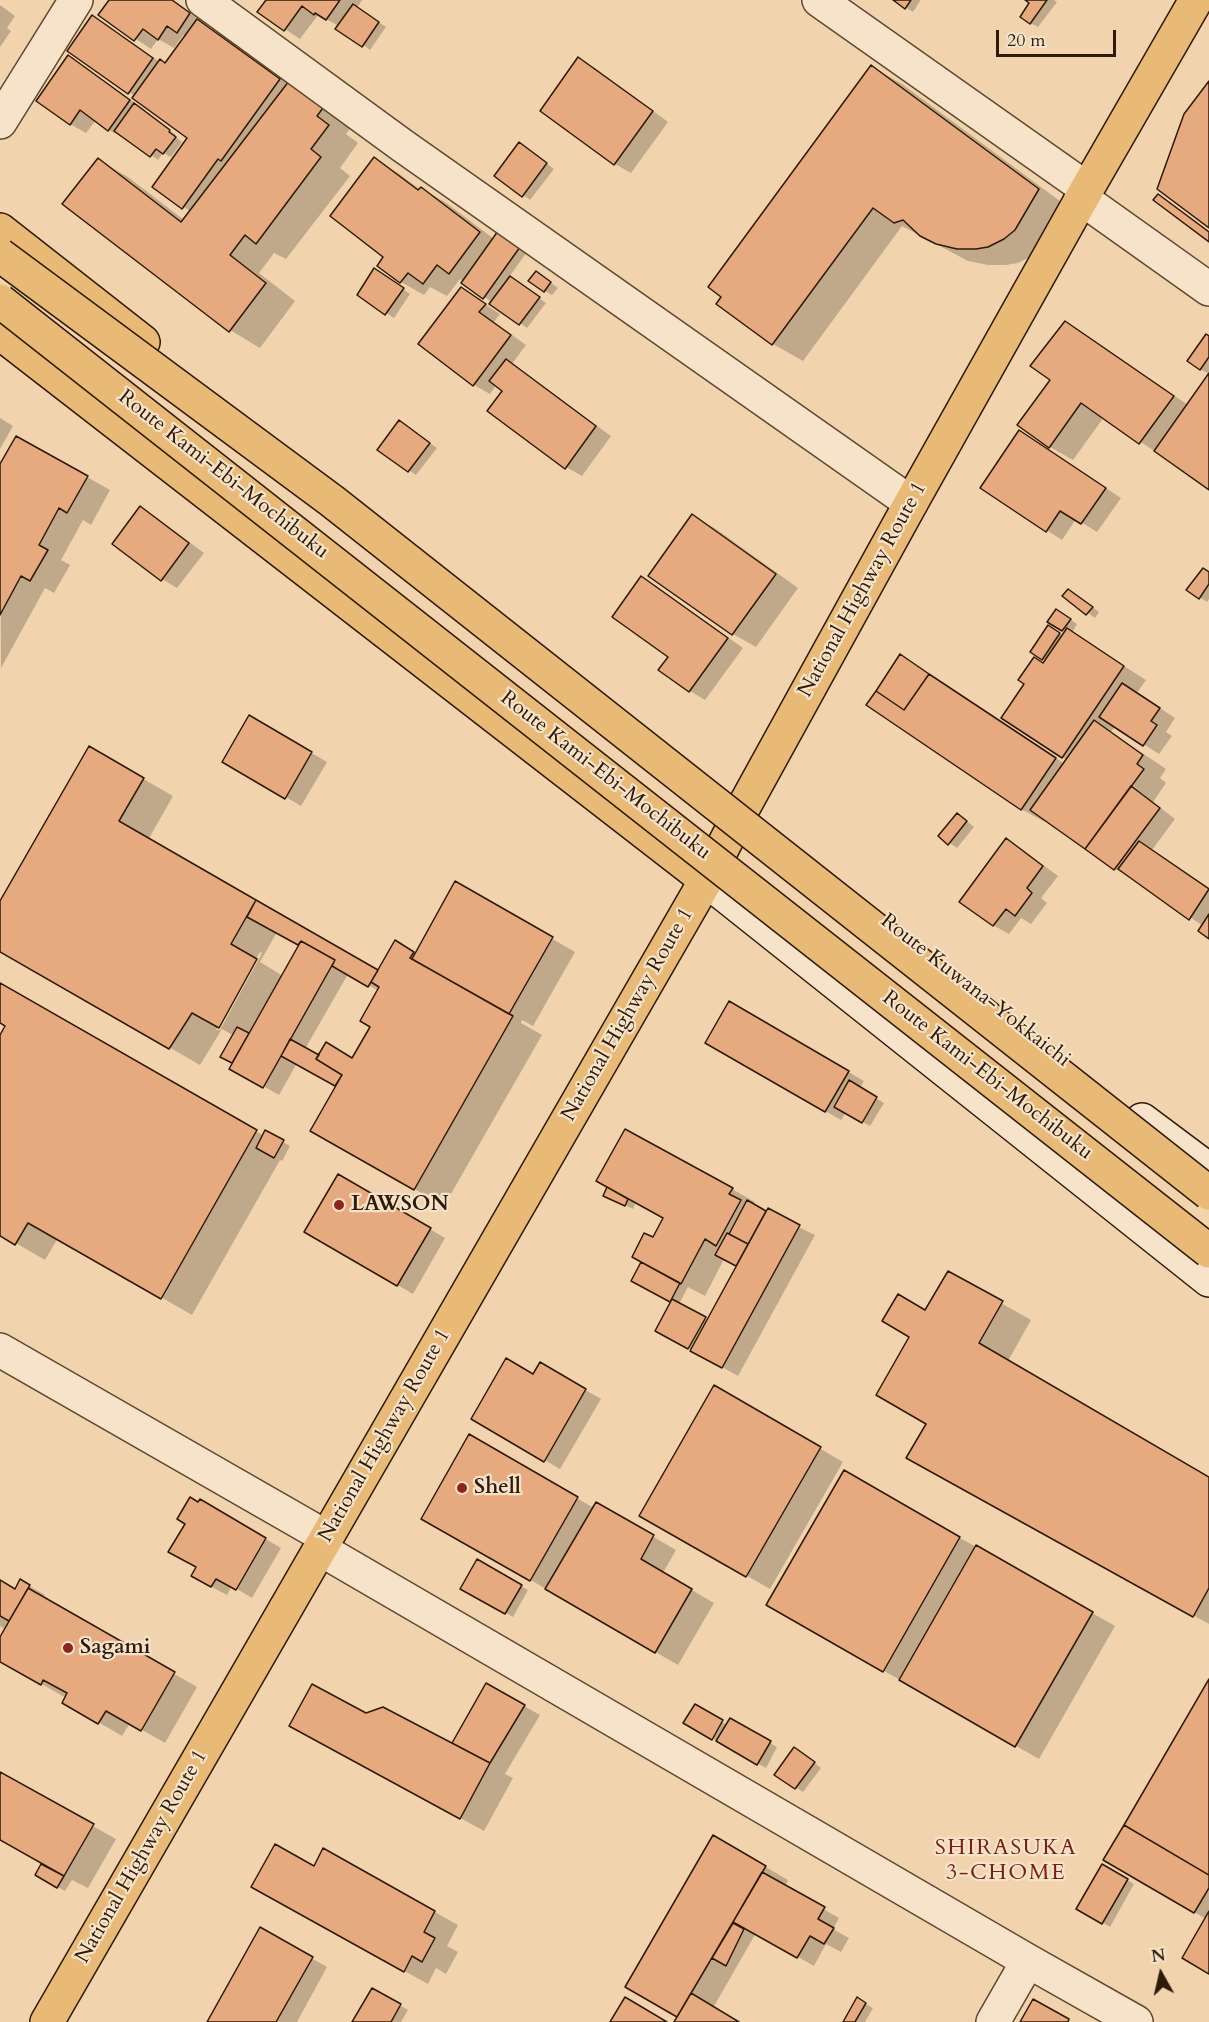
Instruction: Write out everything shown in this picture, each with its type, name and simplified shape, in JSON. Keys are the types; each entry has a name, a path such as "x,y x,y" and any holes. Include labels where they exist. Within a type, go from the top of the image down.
{"main road":[{"name":"National Highway Route 1","path":"47,2022 706,880 742,810 911,503 1084,194 1196,0"},
{"path":"0,230 742,810"},
{"name":"Route Kami-Ebi-Mochibuku","path":"0,255 332,501 1209,1193"},
{"name":"Route Kami-Ebi-Mochibuku","path":"0,301 1209,1251"},
{"path":"0,333 706,880"}],"street":[{"path":"0,122 76,0"},
{"path":"203,0 403,146 911,503"},
{"path":"819,0 1084,194 1209,289"},
{"name":"Route Kuwana-Yokkaichi","path":"742,810 1209,1170"},
{"path":"706,880 1209,1280"},
{"path":"0,1350 1028,1961 1136,2022"},
{"path":"993,2022 1028,1961"}],"building":[{"path":"109,0 172,0 190,13 177,33 167,26 158,40 143,29 134,41 98,15"},
{"path":"266,0 340,0 326,20 302,6 284,31 257,12"},
{"path":"893,0 911,0 905,9"},
{"path":"1025,0 1047,0 1030,24 1020,17 1029,3"},
{"path":"353,4 379,22 362,47 335,29"},
{"path":"92,15 153,58 128,94 67,51"},
{"path":"197,19 280,79 221,161 218,159 182,209 152,187 187,138 132,98 160,59 165,63"},
{"path":"68,55 130,100 108,131 80,110 70,125 36,101"},
{"path":"578,57 653,111 614,165 540,111"},
{"path":"871,65 1039,189 1015,230 988,247 976,249 957,249 936,244 920,236 903,220 894,223 873,208 772,345 716,304 721,297 708,287"},
{"path":"289,81 323,108 317,116 329,125 311,149 321,157 256,244 245,235 230,255 266,283 229,332 62,204 98,158 181,222"},
{"path":"1209,81 1209,228 1157,189 1184,114"},
{"path":"134,103 176,137 163,154 156,149 150,157 114,131"},
{"path":"519,142 547,163 522,197 494,176"},
{"path":"374,157 418,190 421,187 480,232 449,274 437,265 423,284 408,273 400,283 377,266 383,257 330,216"},
{"path":"1158,194 1209,232 1209,242 1153,200"},
{"path":"498,231 520,247 483,299 461,283"},
{"path":"374,268 404,288 385,315 357,295"},
{"path":"536,271 551,282 544,292 528,281"},
{"path":"510,276 540,297 519,325 489,304"},
{"path":"461,287 486,304 479,312 511,335 473,386 418,344"},
{"path":"1065,321 1174,396 1139,444 1081,403 1049,448 1017,425 1050,380 1030,366"},
{"path":"1206,334 1209,336 1209,357 1200,370 1187,361"},
{"path":"506,359 596,426 565,469 487,411 502,391 489,381"},
{"path":"1209,373 1209,490 1154,451"},
{"path":"399,420 430,443 408,472 377,450"},
{"path":"1019,430 1106,488 1081,524 1060,511 1046,532 980,488"},
{"path":"16,436 88,476 67,513 59,508 39,545 48,550 30,581 21,576 0,615 0,464"},
{"path":"140,506 189,543 161,581 112,544"},
{"path":"692,514 776,574 732,635 648,576"},
{"path":"1203,568 1209,572 1209,584 1199,599 1186,590"},
{"path":"641,576 728,638 689,692 658,670 668,657 612,617"},
{"path":"1068,589 1093,607 1086,615 1062,596"},
{"path":"1056,609 1071,619 1062,631 1047,622"},
{"path":"1048,625 1060,633 1042,660 1030,652"},
{"path":"1067,628 1124,666 1062,758 1001,718 1024,684 1018,680 1034,657 1043,663"},
{"path":"900,654 929,674 904,710 876,691"},
{"path":"929,674 1056,758 1021,810 866,705 876,691 904,710"},
{"path":"1122,683 1160,708 1151,721 1157,725 1143,746 1099,717"},
{"path":"249,715 312,752 285,799 222,762"},
{"path":"1094,720 1143,755 1137,764 1144,769 1085,849 1030,810"},
{"path":"89,746 144,778 119,821 256,900 231,944 257,959 219,1028 192,1013 169,1049 0,952 0,901"},
{"path":"1131,786 1160,808 1114,870 1085,849"},
{"path":"957,813 967,821 948,845 938,836"},
{"path":"1006,838 1043,866 1027,888 1032,893 1015,916 1006,909 993,926 959,902"},
{"path":"1139,841 1209,889 1189,920 1118,869"},
{"path":"455,881 553,937 509,1014 412,959"},
{"path":"256,900 378,970 368,987 332,966 335,960 301,941 298,945 247,917"},
{"path":"1209,914 1209,939 1198,931"},
{"path":"395,940 414,952 410,958 513,1016 414,1190 310,1131 342,1075 316,1059 326,1042 352,1058 370,1027 360,1021 379,987 371,982"},
{"path":"301,941 335,960 263,1088 229,1069"},
{"path":"0,983 257,1130 161,1299 28,1223 15,1245 0,1236 0,1035 5,1026 0,1023"},
{"path":"729,1001 849,1071 825,1112 705,1043"},
{"path":"237,1027 249,1033 232,1063 220,1057"},
{"path":"290,1039 319,1055 316,1059 342,1075 335,1086 281,1056"},
{"path":"849,1080 877,1097 862,1123 834,1107"},
{"path":"625,1129 733,1188 729,1194 741,1200 716,1246 705,1239 681,1284 632,1257 644,1233 653,1237 663,1218 596,1181"},
{"path":"265,1130 284,1140 274,1158 256,1148"},
{"path":"338,1174 431,1228 397,1286 304,1232"},
{"path":"607,1187 628,1199 625,1206 603,1196"},
{"path":"747,1200 766,1211 748,1244 729,1234"},
{"path":"768,1208 800,1225 722,1368 690,1351"},
{"path":"727,1233 748,1244 736,1266 715,1255"},
{"path":"641,1262 680,1283 670,1302 631,1281"},
{"path":"948,1271 1003,1301 979,1343 1209,1477 1209,1588 1193,1617 906,1458 926,1424 876,1395 909,1337 882,1321 898,1294 925,1310"},
{"path":"672,1299 706,1317 688,1349 655,1331"},
{"path":"506,1358 533,1374 540,1362 586,1389 544,1462 471,1419"},
{"path":"714,1385 821,1447 746,1577 639,1516"},
{"path":"469,1434 578,1497 530,1581 421,1519"},
{"path":"844,1470 960,1537 883,1672 766,1605"},
{"path":"190,1497 198,1502 200,1499 266,1538 236,1590 216,1579 211,1587 191,1576 196,1567 168,1552 185,1524 177,1519"},
{"path":"596,1502 654,1535 641,1559 692,1589 655,1653 545,1589"},
{"path":"976,1545 1093,1612 1015,1747 899,1680"},
{"path":"477,1559 522,1585 505,1614 460,1589"},
{"path":"20,1579 30,1585 9,1621 0,1616 0,1580 15,1589"},
{"path":"28,1588 175,1672 141,1731 106,1711 98,1724 62,1703 67,1693 43,1680 41,1685 0,1662 0,1637"},
{"path":"1209,1679 1209,1875 1124,1825"},
{"path":"486,1683 525,1705 490,1763 452,1743"},
{"path":"312,1684 366,1713 383,1707 490,1763 460,1819 289,1726"},
{"path":"695,1704 723,1720 712,1740 683,1723"},
{"path":"730,1718 771,1741 757,1765 716,1741"},
{"path":"794,1747 815,1762 795,1789 774,1775"},
{"path":"0,1772 94,1824 64,1876 0,1840"},
{"path":"1124,1825 1209,1875 1209,1888 1194,1913 1103,1860"},
{"path":"713,1835 766,1866 677,2017 625,1987"},
{"path":"275,1844 314,1866 323,1848 435,1911 424,1932 435,1938 422,1962 412,1956 404,1972 251,1887"},
{"path":"41,1864 64,1876 57,1888 35,1875"},
{"path":"1102,1864 1128,1879 1102,1924 1076,1909"},
{"path":"762,1872 825,1907 818,1919 834,1928 824,1944 810,1936 797,1958 733,1922"},
{"path":"1209,1911 1209,1974 1182,1958"},
{"path":"733,1923 744,1929 726,1966 712,1958"},
{"path":"260,1927 313,1957 276,2022 207,2022"},
{"path":"372,1988 401,2004 391,2022 352,2022"},
{"path":"691,1993 739,2022 674,2022"},
{"path":"625,1997 667,2022 610,2022"},
{"path":"857,1997 866,2003 855,2022 843,2022"},
{"path":"1033,1999 1069,2019 1068,2022 1020,2022"}],"place":[{"name":"LAWSON","path":"339,1205"},
{"name":"Shell","path":"462,1488"},
{"name":"Sagami","path":"68,1648"}],"district":[{"name":"SHIRASUKA 3-CHOME","path":"1006,1862"}]}
